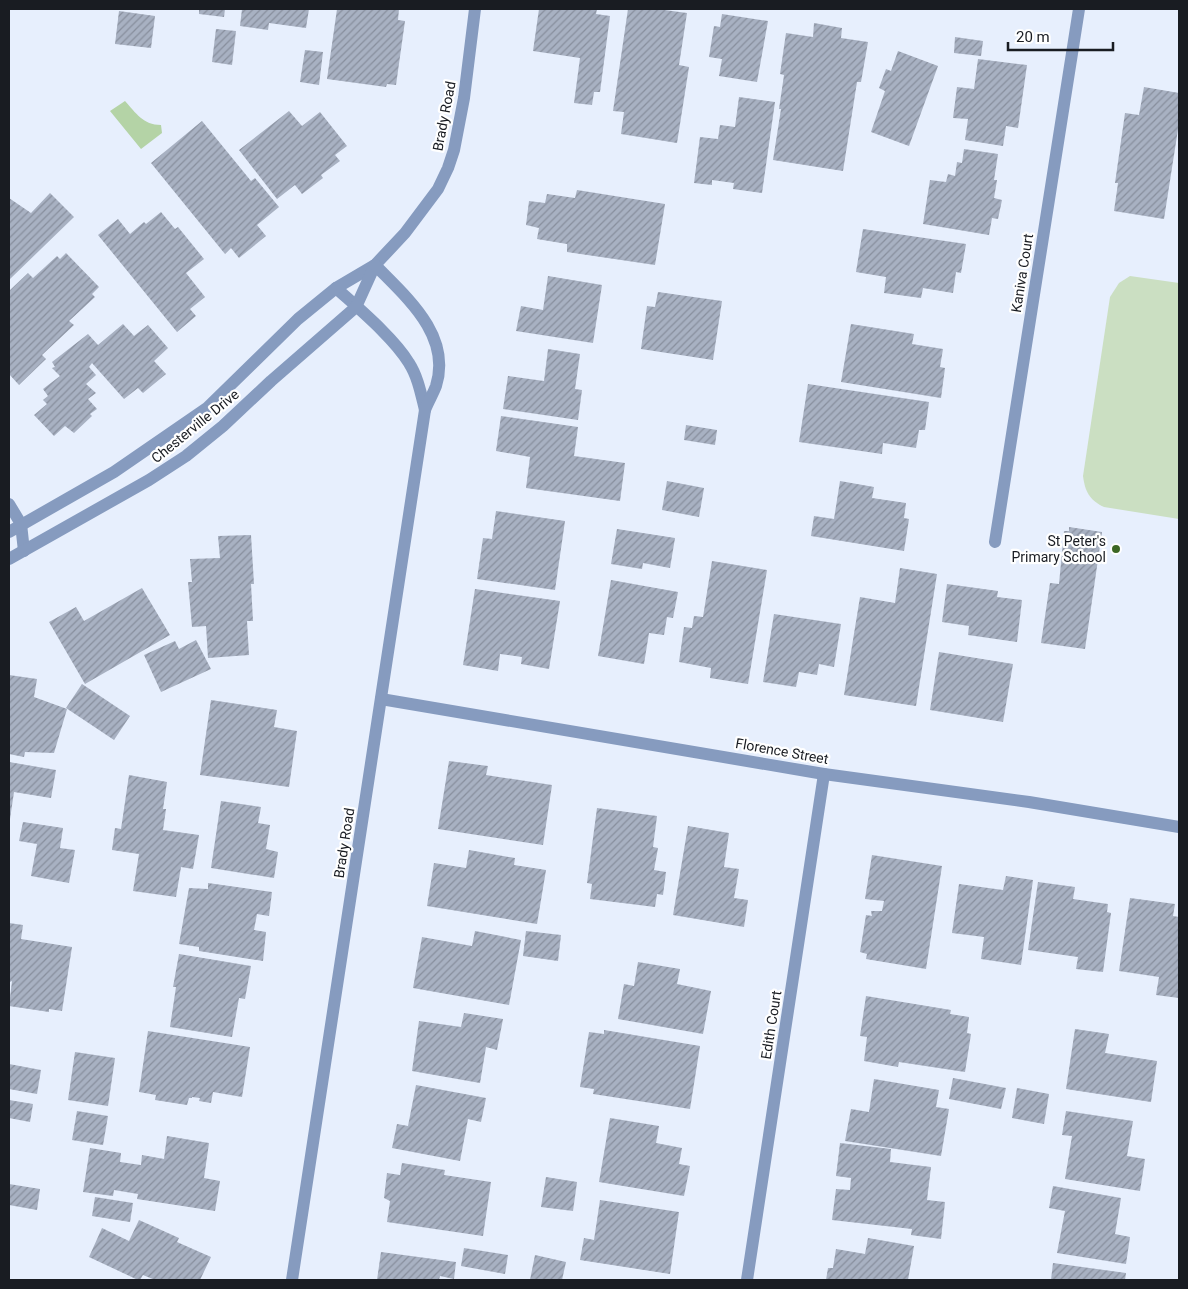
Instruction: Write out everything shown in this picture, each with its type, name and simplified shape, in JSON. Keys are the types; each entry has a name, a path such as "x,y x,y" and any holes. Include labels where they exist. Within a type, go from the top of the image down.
{"street":[{"name":"Brady Road","path":"356,307 375,265 424,209 438,189 448,168 454,150 464,98 475,9"},
{"name":"Kaniva Court","path":"995,542 1079,9"},
{"name":"Brady Road","path":"375,265 336,288 409,362 417,380 424,410"},
{"name":"Brady Road","path":"292,1280 424,410 436,385 439,368 435,339 424,318 375,265"},
{"name":"Chesterville Drive","path":"9,532 114,472 207,408 298,319 336,288"},
{"name":"Chesterville Drive","path":"9,559 149,480 186,456 223,426 271,381 356,307"},
{"path":"9,504 21,524 24,551"},
{"path":"9,538 24,551"},
{"name":"Florence Street","path":"381,699 824,774 1029,802 1179,827"},
{"name":"Edith Court","path":"747,1280 824,774"}],"shaded area":[{"path":"125,101 145,121 161,125 162,133 141,149 110,111"},
{"path":"1130,276 1179,283 1179,519 1104,507 1091,498 1084,481 1083,476 1110,297 1119,283"}],"building":[{"path":"199,9 225,9 224,17 199,14"},
{"path":"242,9 309,9 306,28 269,23 268,30 240,26"},
{"path":"337,9 399,9 398,20 405,21 396,85 387,84 386,87 327,79"},
{"path":"539,9 597,9 596,14 610,16 600,92 594,92 592,105 574,103 580,58 533,51"},
{"path":"628,9 657,9 687,13 679,65 689,67 677,143 621,134 624,112 613,111"},
{"path":"119,11 155,16 151,48 115,44"},
{"path":"722,14 768,21 757,82 719,76 722,59 709,57 714,26 720,27"},
{"path":"814,23 842,28 841,38 868,42 861,82 857,82 843,171 773,160 781,109 779,109 784,75 780,74 786,33 813,37"},
{"path":"216,29 236,31 232,65 212,62"},
{"path":"955,37 983,41 981,56 954,53"},
{"path":"305,50 323,52 319,85 300,82"},
{"path":"898,51 938,66 909,146 871,132 885,91 879,88 886,69 891,71"},
{"path":"978,59 1027,65 1018,128 1006,126 1003,146 965,140 968,119 953,118 957,87 974,89"},
{"path":"1144,87 1179,93 1179,123 1164,219 1114,211 1118,183 1115,183 1125,113 1139,115"},
{"path":"739,97 775,102 762,193 733,189 734,183 712,180 712,185 694,183 700,137 718,139 720,125 735,127"},
{"path":"289,111 302,126 320,112 347,146 335,155 340,161 321,175 323,178 302,194 295,185 277,199 239,150"},
{"path":"202,121 251,181 255,178 279,207 257,225 266,236 239,258 231,248 225,254 151,163"},
{"path":"964,149 998,154 994,180 997,180 994,198 1002,200 998,219 992,218 989,235 923,224 930,180 946,182 948,174 955,176 957,162 962,163"},
{"path":"577,190 665,204 655,265 567,252 567,244 537,239 539,228 526,225 529,201 545,203 547,194 575,198"},
{"path":"50,193 74,217 9,280 9,198 31,213"},
{"path":"161,212 175,229 178,227 204,259 186,273 205,297 190,309 196,316 177,332 98,235 118,219 130,234 144,222 146,224"},
{"path":"863,229 966,244 961,273 956,272 953,293 923,288 921,298 884,293 886,277 856,272"},
{"path":"66,253 99,287 92,294 95,297 69,321 74,325 42,355 46,359 19,385 9,374 9,291 28,273 33,278 57,256 60,259"},
{"path":"548,276 602,285 593,343 516,331 521,306 543,310"},
{"path":"658,292 722,301 713,360 641,349 647,306 655,307"},
{"path":"123,324 134,336 148,325 168,348 154,361 166,374 143,393 138,388 124,399 92,363 89,367 96,375 86,384 96,393 88,399 97,409 90,414 92,416 74,433 65,426 54,436 34,415 47,404 43,400 48,396 43,389 60,376 52,368 55,367 52,362 88,334 98,345"},
{"path":"851,324 914,334 912,344 943,349 940,367 945,368 941,398 841,382"},
{"path":"548,349 580,354 575,389 582,390 578,420 503,409 508,376 544,381"},
{"path":"808,384 929,402 925,430 919,430 916,448 883,443 882,454 799,442"},
{"path":"501,416 578,427 574,456 625,463 620,501 526,488 530,457 496,451"},
{"path":"686,425 717,430 715,445 684,440"},
{"path":"667,481 704,488 699,517 662,510"},
{"path":"840,481 874,487 872,498 906,503 904,518 909,519 904,551 811,536 814,516 834,519"},
{"path":"496,511 565,521 555,590 477,579 483,538 492,539"},
{"path":"1069,527 1102,532 1085,649 1041,643 1050,583 1059,584 1064,531 1069,531"},
{"path":"617,529 675,538 670,568 643,563 642,569 611,564"},
{"path":"251,535 254,584 251,584 253,621 247,621 249,655 208,658 206,626 192,627 188,582 192,582 190,559 220,558 218,536"},
{"path":"712,561 767,570 748,684 710,678 711,668 679,662 684,627 692,628 694,616 703,617"},
{"path":"900,568 937,574 916,706 844,695 860,597 895,603"},
{"path":"611,580 678,592 673,618 667,617 664,635 649,633 644,664 598,656"},
{"path":"947,584 998,591 997,597 1022,600 1017,642 968,635 969,626 942,622"},
{"path":"142,588 170,635 85,684 49,622 76,607 84,621"},
{"path":"475,589 560,601 549,669 521,664 522,657 500,654 498,671 463,665"},
{"path":"774,614 841,624 834,667 819,664 817,675 799,672 796,687 763,682"},
{"path":"196,640 211,669 161,692 144,655 175,641 179,649"},
{"path":"939,652 1013,664 1003,722 930,710"},
{"path":"9,675 37,679 34,697 67,709 54,753 25,752 24,757 9,754"},
{"path":"82,684 130,716 114,740 66,708"},
{"path":"211,700 277,710 274,727 297,731 289,787 200,775"},
{"path":"449,761 488,766 486,775 552,785 543,845 438,829"},
{"path":"9,762 56,770 51,798 14,792 10,819"},
{"path":"129,775 167,782 163,809 166,809 163,830 199,835 193,869 181,867 176,897 133,891 139,854 112,850 115,828 121,829"},
{"path":"221,801 261,807 258,823 270,825 266,849 278,852 274,878 211,868"},
{"path":"597,808 657,816 653,847 658,848 654,870 666,872 663,895 657,894 655,907 590,899 592,884 587,883"},
{"path":"23,822 63,828 60,848 75,850 69,883 31,876 37,844 19,841"},
{"path":"688,826 729,833 724,867 739,869 734,898 748,900 744,927 673,915"},
{"path":"469,850 515,858 514,865 546,870 537,924 427,906 434,863 466,868"},
{"path":"872,855 942,866 926,969 866,959 867,954 860,952 866,915 872,916 871,911 882,911 884,901 865,899"},
{"path":"1006,876 1033,880 1021,965 981,959 984,937 952,933 959,884 1003,890"},
{"path":"1038,882 1075,887 1073,899 1108,904 1107,912 1111,913 1103,972 1076,969 1078,957 1028,950"},
{"path":"208,883 272,892 269,916 257,914 254,930 266,932 263,961 199,951 199,947 179,944 189,888 208,889"},
{"path":"1130,898 1175,904 1173,916 1179,917 1179,998 1156,995 1159,977 1119,971"},
{"path":"9,923 23,925 21,939 72,947 62,1011 49,1009 49,1012 9,1006 12,981 10,982 9,980"},
{"path":"475,931 521,940 509,1005 413,988 422,937 472,946"},
{"path":"526,931 561,935 558,961 523,956"},
{"path":"179,954 251,966 245,999 239,998 232,1037 170,1027 176,987 173,987"},
{"path":"638,962 680,969 677,984 711,991 703,1034 618,1019 624,984 634,986"},
{"path":"866,996 951,1010 950,1014 969,1017 967,1033 971,1034 965,1072 899,1062 898,1067 864,1061 867,1037 860,1036"},
{"path":"464,1013 503,1019 497,1050 486,1047 480,1083 412,1071 419,1021 461,1027"},
{"path":"1075,1029 1109,1034 1105,1053 1157,1061 1151,1102 1066,1089"},
{"path":"604,1030 700,1046 690,1109 593,1094 594,1089 580,1087 589,1032 604,1034"},
{"path":"148,1031 250,1047 242,1097 213,1092 211,1103 199,1101 200,1098 192,1097 189,1098 187,1105 155,1100 156,1095 139,1092"},
{"path":"75,1052 115,1058 108,1106 68,1100"},
{"path":"9,1064 41,1070 37,1094 9,1089"},
{"path":"953,1078 1006,1088 1001,1109 949,1099"},
{"path":"874,1079 939,1090 936,1107 949,1109 941,1156 845,1141 851,1109 869,1112"},
{"path":"416,1085 486,1098 481,1122 468,1119 460,1161 392,1148 397,1124 408,1126"},
{"path":"1017,1088 1049,1094 1044,1124 1012,1118"},
{"path":"9,1100 33,1104 30,1122 9,1118"},
{"path":"77,1111 108,1116 103,1145 72,1140"},
{"path":"1066,1111 1133,1121 1127,1156 1145,1159 1140,1191 1065,1179 1072,1136 1062,1135"},
{"path":"610,1118 659,1126 656,1143 682,1148 679,1164 690,1166 684,1196 599,1182"},
{"path":"167,1136 209,1143 204,1178 220,1181 215,1211 137,1199 138,1194 114,1190 113,1196 83,1192 90,1148 121,1153 120,1162 141,1165 142,1155 164,1159"},
{"path":"840,1143 891,1149 890,1162 931,1167 927,1200 945,1202 941,1239 911,1235 912,1229 832,1220 836,1189 850,1190 851,1178 836,1176"},
{"path":"402,1163 445,1170 444,1175 491,1182 483,1236 387,1222 390,1201 384,1198 387,1173 400,1175"},
{"path":"546,1177 577,1182 573,1211 541,1207"},
{"path":"9,1184 40,1189 37,1210 9,1205"},
{"path":"1053,1186 1121,1198 1115,1234 1130,1237 1126,1264 1057,1253 1065,1211 1049,1208"},
{"path":"95,1197 133,1203 130,1222 92,1216"},
{"path":"600,1200 679,1212 670,1274 580,1260 584,1238 594,1240"},
{"path":"139,1220 179,1238 177,1242 211,1257 200,1280 155,1280 143,1275 138,1280 89,1257 102,1228 129,1241"},
{"path":"868,1238 914,1246 908,1280 826,1280 828,1268 833,1268 836,1249 865,1254"},
{"path":"464,1248 508,1255 505,1274 461,1266"},
{"path":"381,1252 456,1262 454,1279 440,1276 439,1280 377,1280"},
{"path":"535,1255 566,1262 562,1280 530,1280"},
{"path":"1053,1263 1126,1273 1125,1280 1051,1280"}],"place":[{"name":"St Peter's Primary School","path":"1116,549"}]}
